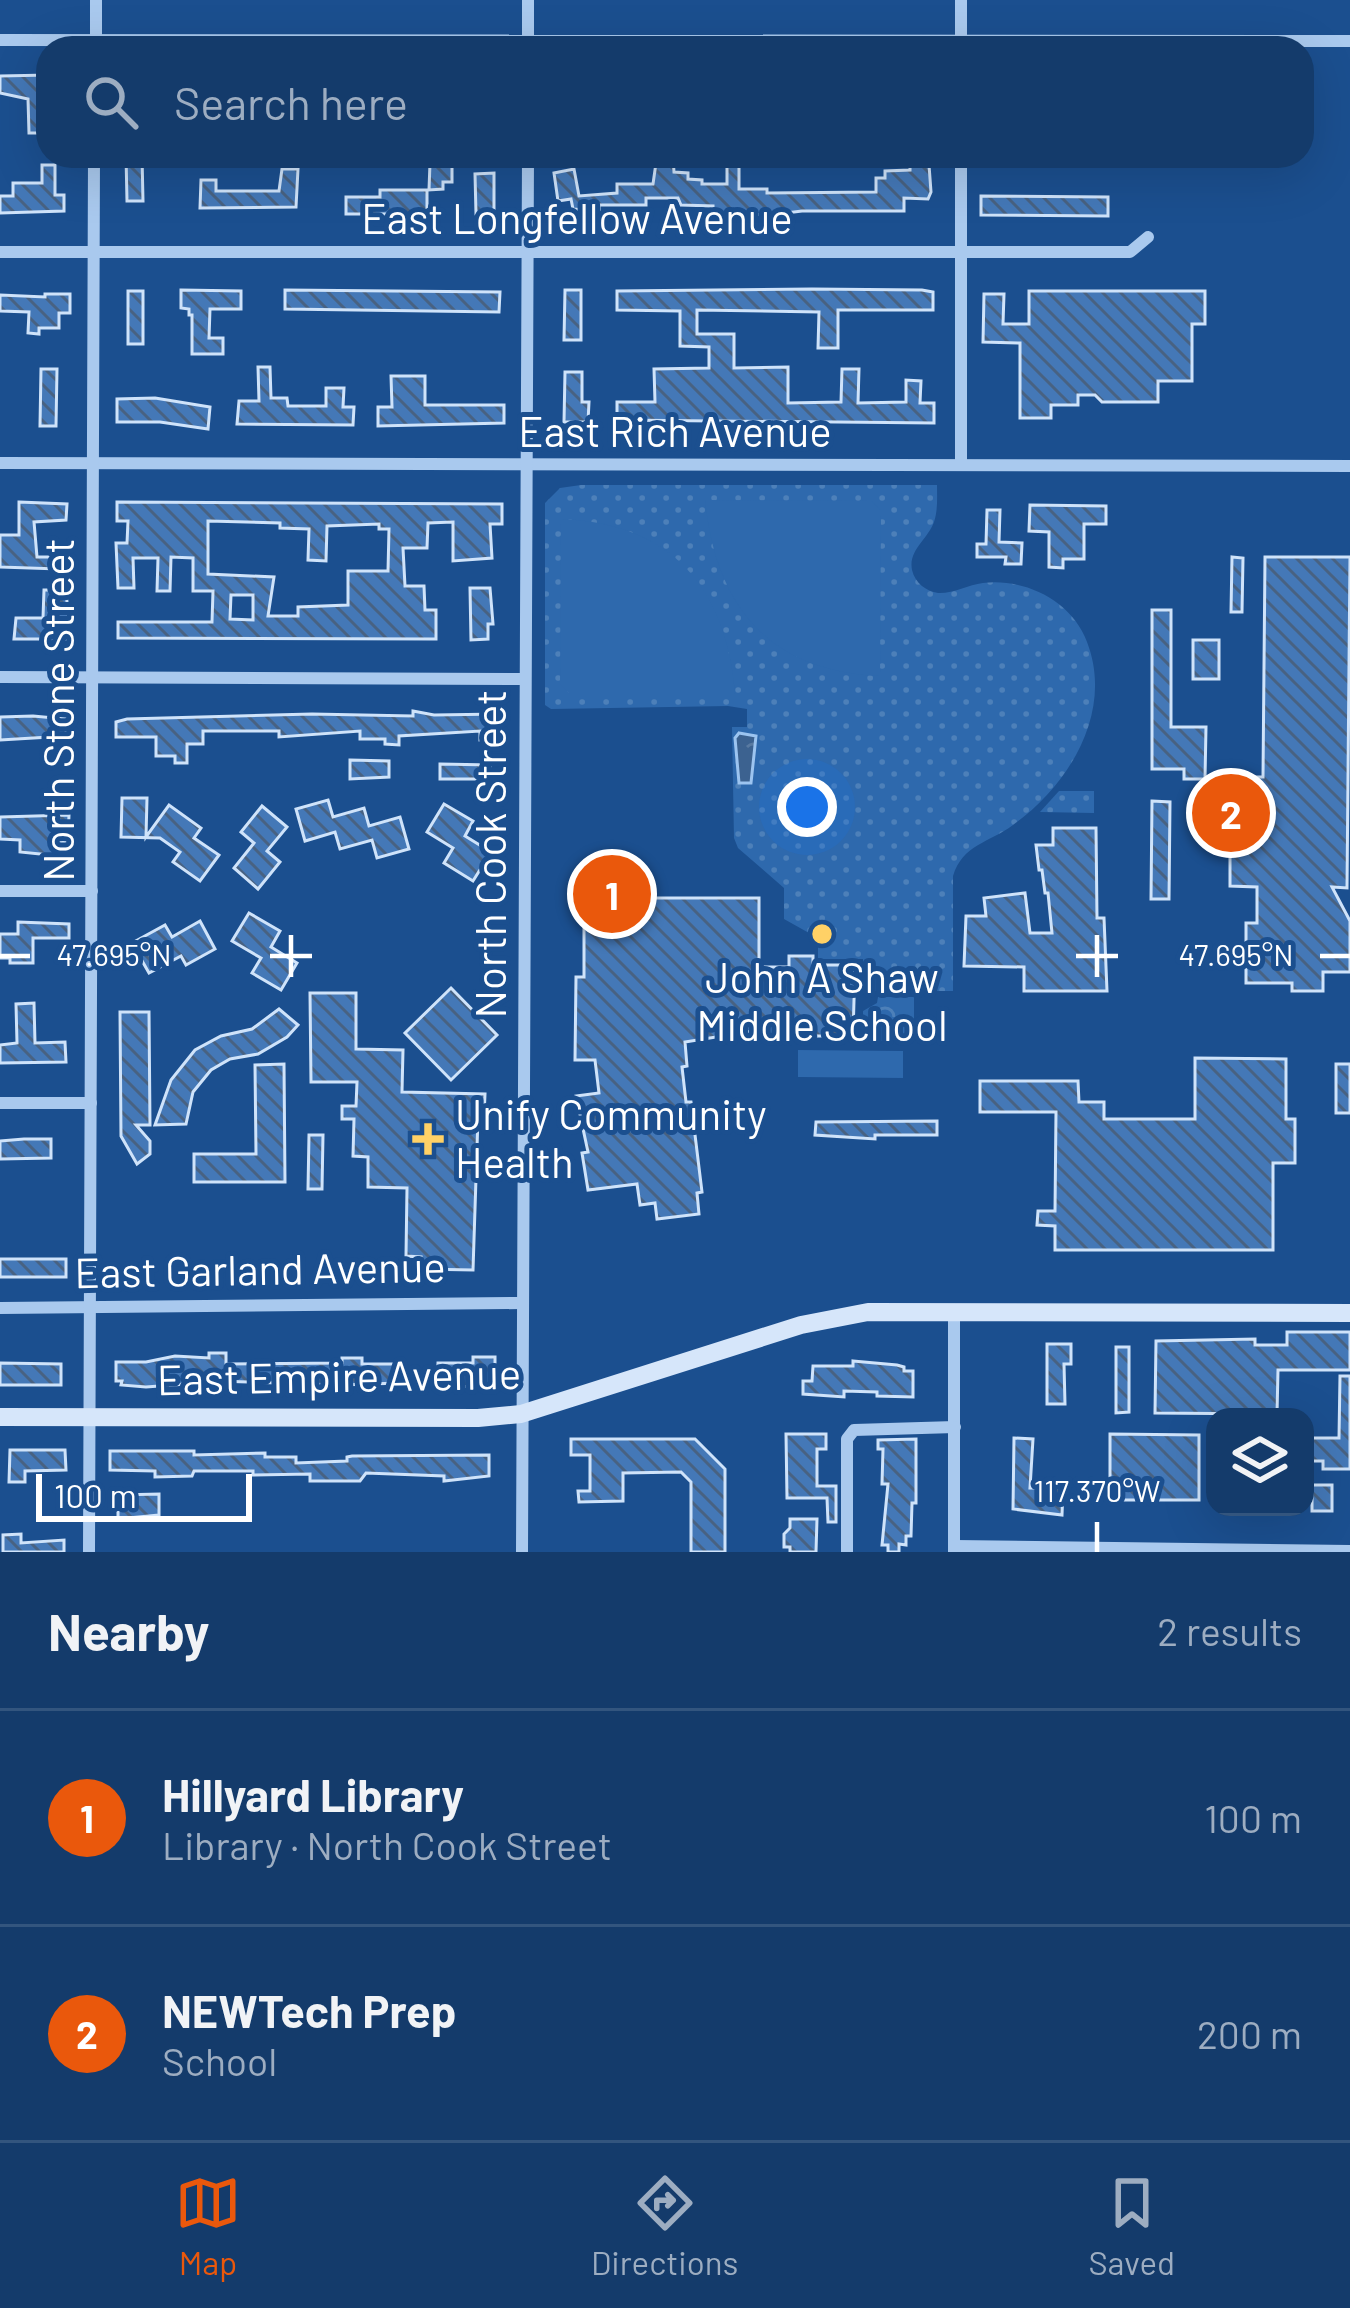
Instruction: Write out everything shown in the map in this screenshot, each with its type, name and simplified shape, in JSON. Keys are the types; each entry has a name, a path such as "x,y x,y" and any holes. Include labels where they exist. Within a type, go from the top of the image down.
{"street":[{"path":"96,0 96,36"},
{"path":"528,0 528,36"},
{"path":"961,0 961,36"},
{"path":"0,40 36,42"},
{"path":"1314,41 1350,41"},
{"name":"North Stone Street","path":"89,1552 94,168"},
{"name":"North Cook Street","path":"522,1552 528,168"},
{"path":"961,168 961,464"},
{"name":"East Longfellow Avenue","path":"0,252 1130,252 1148,237"},
{"name":"East Rich Avenue","path":"0,463 1350,466"},
{"path":"0,677 524,679"},
{"path":"0,891 92,891"},
{"path":"0,1103 92,1103"},
{"name":"East Garland Avenue","path":"0,1308 521,1303"},
{"path":"1350,1313 954,1311 954,1549 1350,1551"},
{"name":"East Empire Avenue","path":"0,1417 478,1418 521,1414 801,1325 868,1312 954,1311"},
{"path":"848,1552 848,1439 854,1430 955,1427"}],"green space":[{"path":"937,485 934,522 912,563 918,582 938,593 983,583 1015,584 1059,604 1080,627 1094,668 1090,720 1081,745 1052,789 1013,825 970,851 957,865 953,876 953,991 863,991 863,959 818,959 818,938 784,919 784,888 738,848 734,838 732,727 747,727 747,709 551,709 545,705 545,503 560,488"},
{"path":"705,500 871,501 881,510 880,676 807,661 755,626 721,572"},
{"path":"561,519 633,533 686,568 719,622 735,694 570,694 560,684"},
{"path":"1059,791 1094,791 1094,813 1040,812"},
{"path":"878,997 914,997 914,1041 878,1041 863,1023 863,1011 877,1003"},
{"path":"798,1050 903,1051 903,1078 798,1077"}],"water":[{"path":"739,733 756,736 751,783 739,783 735,738"}],"building":[{"path":"36,75 36,133 29,133 28,99 0,93 0,76"},
{"path":"42,168 55,168 55,195 64,195 64,211 0,213 0,196 13,196 13,183 42,183"},
{"path":"126,168 142,168 143,201 127,201"},
{"path":"430,168 452,168 452,182 443,182 443,189 429,190"},
{"path":"655,168 674,168 702,184 727,184 727,168 739,168 739,189 876,192 876,178 885,178 885,171 929,168 931,192 928,199 904,198 904,211 770,215 713,212 713,206 681,205 678,198 646,198 646,205 599,205 599,211 573,209 571,199 558,201 554,173 574,169 579,196 617,193 617,184 653,184"},
{"path":"282,169 298,169 296,207 200,208 201,180 216,180 216,191 279,191"},
{"path":"494,173 494,213 476,214 475,174"},
{"path":"380,190 427,190 427,214 346,214 346,197 380,197"},
{"path":"981,196 1108,197 1108,216 981,215"},
{"path":"181,290 241,291 241,309 210,309 209,338 223,338 223,354 192,354 192,315 181,308"},
{"path":"285,290 500,292 499,312 285,309"},
{"path":"565,290 581,290 581,340 564,340"},
{"path":"922,290 933,292 933,310 838,310 838,348 818,348 819,312 697,310 697,334 734,334 734,368 788,367 788,403 841,402 842,369 859,369 858,403 906,402 906,380 921,381 920,403 934,403 934,423 617,420 617,402 655,402 654,369 709,368 709,347 680,346 680,311 617,310 617,291"},
{"path":"128,291 143,291 143,344 128,344"},
{"path":"1029,291 1205,291 1205,324 1192,324 1192,381 1158,381 1158,402 1102,402 1095,395 1078,395 1078,405 1051,405 1051,418 1020,418 1020,343 983,342 984,294 1004,294 1003,324 1029,324"},
{"path":"70,294 70,313 59,313 59,328 28,333 29,312 0,311 0,295"},
{"path":"258,367 270,367 271,398 287,398 288,406 326,406 326,388 344,388 343,407 354,407 353,425 237,424 239,401 259,401"},
{"path":"41,369 57,369 56,426 40,426"},
{"path":"565,372 582,372 588,422 564,422"},
{"path":"391,376 425,376 425,405 504,405 504,423 378,426 378,407 392,407"},
{"path":"155,398 210,407 208,429 117,422 117,399"},
{"path":"19,502 67,504 66,520 34,522 37,557 58,557 58,569 0,567 0,535 19,535"},
{"path":"117,502 502,504 502,524 490,524 492,558 453,561 453,522 428,523 427,548 403,548 405,586 424,586 425,610 436,610 436,639 118,638 118,622 212,622 213,591 193,591 193,558 171,557 170,591 157,591 158,558 133,558 134,588 118,588 116,543 127,543 128,521 117,521","holes":["208,521 280,523 280,528 309,529 308,560 326,561 327,526 379,524 379,529 389,529 388,571 348,571 348,605 298,607 298,616 268,616 274,577 208,574","231,595 253,595 253,620 230,619"]},
{"path":"1030,505 1106,506 1106,524 1084,524 1084,559 1063,559 1063,568 1049,567 1049,532 1029,531"},
{"path":"987,510 1000,510 999,542 1022,543 1021,564 1005,564 1006,557 977,557 977,544 986,544"},
{"path":"1232,557 1243,558 1242,612 1231,612"},
{"path":"1265,557 1350,557 1347,888 1332,887 1350,921 1350,972 1323,972 1323,991 1292,991 1292,983 1246,983 1246,923 1257,923 1257,887 1230,886 1230,777 1263,777"},
{"path":"470,588 490,588 493,624 488,624 488,639 471,640"},
{"path":"44,590 66,590 70,639 14,639 16,618 43,618"},
{"path":"1152,610 1171,610 1171,727 1206,727 1205,779 1184,779 1184,769 1152,769"},
{"path":"1193,640 1219,640 1219,679 1193,679"},
{"path":"413,711 499,714 500,740 480,740 480,731 399,736 399,745 385,744 385,739 360,739 360,731 279,737 279,731 203,731 203,744 187,744 187,763 175,763 175,756 156,756 156,737 116,737 116,722 127,719 413,716"},
{"path":"0,717 66,719 66,736 0,740"},
{"path":"350,760 389,761 389,777 350,779"},
{"path":"440,764 490,765 490,779 440,779"},
{"path":"122,798 147,798 146,837 169,805 201,828 194,838 219,855 200,881 173,862 180,852 160,838 121,837"},
{"path":"328,800 333,817 364,808 369,826 400,817 409,849 377,858 372,840 340,849 335,832 305,841 296,809"},
{"path":"1152,801 1170,802 1169,899 1151,899"},
{"path":"444,804 473,821 465,836 491,852 473,881 444,863 453,848 427,832"},
{"path":"262,806 287,827 267,851 280,862 258,889 234,868 254,843 241,832"},
{"path":"69,815 68,842 60,842 60,856 20,852 20,840 0,839 0,817"},
{"path":"1053,828 1096,828 1097,918 1104,918 1107,991 1024,991 1024,967 964,966 966,916 986,916 984,898 1025,893 1030,933 1052,933 1036,845 1053,845"},
{"path":"636,881 639,898 759,898 759,967 789,967 789,956 813,956 813,965 855,965 853,1036 765,1036 765,1029 685,1042 687,1066 682,1067 702,1192 697,1193 699,1214 657,1219 655,1203 640,1205 637,1184 588,1190 582,1153 588,1152 576,1096 599,1093 595,1060 575,1060 576,977 584,977 584,888"},
{"path":"249,913 280,931 271,947 297,963 281,990 252,973 261,958 232,941"},
{"path":"200,921 215,949 186,965 181,956 149,973 132,943 165,925 172,937"},
{"path":"18,922 69,924 69,938 33,938 33,963 10,963 10,958 0,958 0,934 18,934"},
{"path":"451,988 497,1035 451,1080 405,1033"},
{"path":"310,993 356,993 356,1049 403,1050 402,1092 485,1094 484,1117 478,1117 473,1270 420,1269 421,1257 406,1256 407,1188 368,1187 368,1157 353,1156 354,1119 342,1119 342,1106 356,1106 357,1082 311,1082"},
{"path":"34,1003 35,1043 65,1042 66,1062 0,1063 0,1045 17,1043 16,1004"},
{"path":"279,1009 298,1025 287,1037 258,1054 230,1059 211,1070 193,1092 186,1124 155,1125 171,1080 195,1050 221,1036 252,1029"},
{"path":"120,1012 149,1012 150,1125 136,1125 150,1141 150,1154 137,1164 121,1136"},
{"path":"1195,1058 1286,1059 1286,1119 1295,1119 1295,1163 1273,1163 1273,1250 1055,1250 1055,1226 1037,1225 1038,1211 1055,1211 1056,1112 980,1112 980,1081 1078,1081 1079,1102 1104,1102 1104,1119 1195,1119"},
{"path":"284,1064 285,1182 194,1182 194,1154 256,1154 255,1065"},
{"path":"1336,1064 1350,1064 1350,1113 1336,1113"},
{"path":"937,1121 937,1135 875,1135 875,1139 815,1135 816,1122"},
{"path":"309,1135 323,1135 322,1189 308,1189"},
{"path":"51,1139 51,1158 0,1159 0,1141"},
{"path":"0,1259 66,1259 66,1277 0,1277"},
{"path":"1287,1332 1350,1332 1350,1370 1278,1370 1277,1408 1155,1413 1156,1341 1255,1339 1255,1345 1287,1345"},
{"path":"1047,1344 1071,1344 1071,1364 1064,1364 1065,1404 1047,1404"},
{"path":"1116,1347 1129,1347 1129,1412 1116,1413"},
{"path":"209,1353 226,1353 226,1364 342,1363 342,1358 362,1358 362,1364 399,1364 399,1383 185,1380 185,1384 146,1387 116,1381 116,1362 209,1358"},
{"path":"473,1357 495,1357 495,1385 437,1388 438,1363 473,1363"},
{"path":"853,1361 913,1371 913,1397 844,1391 844,1397 803,1394 803,1381 812,1381 813,1366 853,1366"},
{"path":"0,1363 61,1364 61,1385 0,1385"},
{"path":"1340,1376 1350,1376 1350,1469 1323,1469 1323,1461 1314,1461 1314,1438 1339,1438"},
{"path":"786,1434 826,1434 826,1449 817,1449 817,1486 836,1486 836,1522 828,1522 827,1498 787,1498"},
{"path":"1110,1434 1199,1435 1199,1500 1110,1500"},
{"path":"1014,1438 1033,1439 1030,1488 1063,1488 1062,1515 1013,1509"},
{"path":"571,1439 695,1439 725,1469 725,1552 691,1552 691,1482 681,1472 623,1473 623,1501 579,1502 578,1491 590,1491 590,1455 571,1455"},
{"path":"916,1439 911,1536 906,1536 906,1545 899,1544 899,1552 888,1552 888,1545 882,1545 888,1484 882,1484 883,1449 878,1449 878,1440"},
{"path":"10,1450 65,1450 66,1470 25,1471 25,1482 9,1482"},
{"path":"110,1451 265,1453 265,1457 296,1457 296,1463 347,1461 352,1456 489,1455 489,1476 444,1481 444,1476 366,1473 360,1481 310,1481 310,1474 194,1471 192,1476 155,1477 155,1471 110,1470"},
{"path":"1314,1485 1332,1485 1332,1511 1314,1511"},
{"path":"159,1494 159,1515 118,1519 118,1495"},
{"path":"790,1519 817,1519 816,1552 790,1552 790,1547 784,1547"},
{"path":"21,1534 21,1543 64,1540 64,1552 3,1552 3,1535"}],"place":[{"name":"NEWTech Prep","path":"1231,813"},
{"name":"Hillyard Library","path":"612,894"},
{"name":"John A Shaw Middle School","path":"822,934"},
{"name":"Unify Community Health","path":"428,1139"}]}
